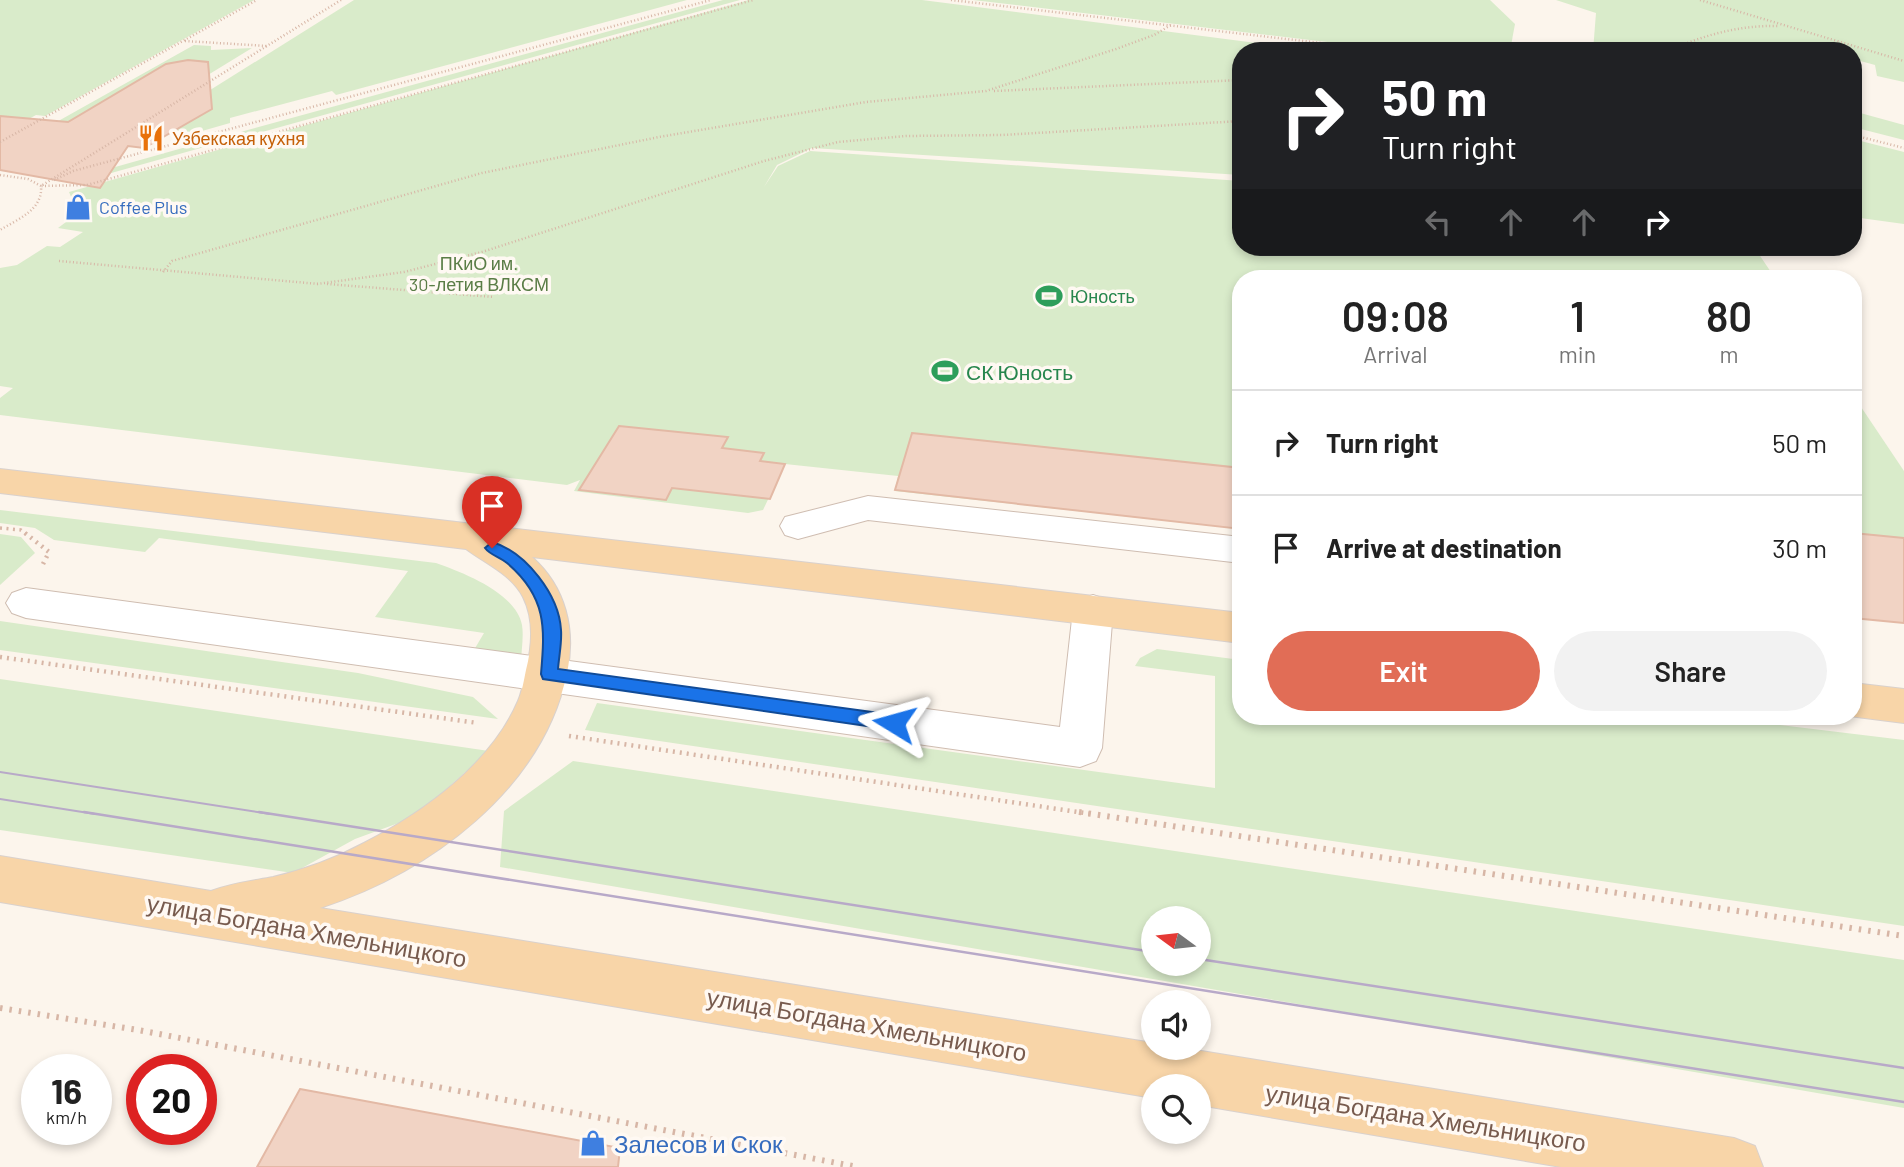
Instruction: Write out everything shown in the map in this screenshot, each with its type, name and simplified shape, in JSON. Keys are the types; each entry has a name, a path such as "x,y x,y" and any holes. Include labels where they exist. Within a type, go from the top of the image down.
{"main road":[{"path":"0,481 1232,627"},
{"path":"190,911 253,905 317,888 379,860 417,838 462,804 498,767 526,730 549,674 553,628 540,589 512,558 473,537"},
{"path":"1862,701 1904,706"},
{"name":"улица Богдана Хмельницкого","path":"0,879 1734,1167"}],"lane":[{"path":"798,526 868,508 1232,549"},
{"path":"26,603 1080,748 1093,610"}],"path":[{"path":"0,142 257,0"},
{"path":"41,186 341,0"},
{"path":"41,186 73,171 711,0"},
{"path":"0,175 28,179 41,186 87,186 752,0"},
{"path":"951,0 1315,42"},
{"path":"1700,0 1840,42"},
{"path":"986,91 1116,49 1154,35 1171,25"},
{"path":"1693,42 1726,30 1748,26 1789,27"},
{"path":"184,41 267,46"},
{"path":"1862,49 1904,61"},
{"path":"163,272 172,261 482,173 659,137 866,102 1087,85 1232,81"},
{"path":"317,284 404,272 482,252 764,162 838,142 906,136 1002,135 1232,122"},
{"path":"1862,137 1904,148"},
{"path":"0,230 34,209 42,197 41,186"},
{"path":"59,261 163,272 494,297"},
{"path":"0,528 22,530 49,552 26,603"},
{"path":"0,657 526,730 1904,936"},
{"path":"0,1007 138,1030 858,1167"}],"green space":[{"path":"0,0 254,0 45,116 36,115 3,133 0,128"},
{"path":"354,0 687,0 336,95 332,91 230,118 230,123 188,135 181,131 172,134 156,124"},
{"path":"723,0 740,0 237,139 233,134"},
{"name":"ПКиО им. 30-летия ВЛКСМ","path":"749,0 922,0 1249,42 1232,42 1232,174 812,148 777,165 764,187 778,166 810,151 1232,180 1232,256 1760,256 1770,270 1232,270 1232,528 895,491 898,476 785,464 763,510 748,513 574,491 580,480 567,485 0,415 0,398 13,388 0,386 0,268 17,265 47,246 60,247 83,232 58,228 66,222 80,218 69,192"},
{"path":"973,0 1490,0 1515,24 1512,42 1328,42"},
{"path":"1556,0 1904,0 1904,82 1877,76 1875,65 1862,61 1862,42 1594,42 1596,13"},
{"path":"194,45 211,46 211,50 252,48 118,130 53,124"},
{"path":"1862,113 1904,125 1904,140 1862,129"},
{"path":"211,140 215,144 97,177 94,173"},
{"path":"1862,141 1904,152 1904,224 1862,218"},
{"path":"1862,408 1904,471 1904,541 1862,535"},
{"path":"0,510 436,563 487,586 510,603 522,625 521,664 471,655 484,633 375,617 408,571 159,538 145,552 54,540 35,528 0,523"},
{"path":"0,534 21,537 35,553 0,585"},
{"path":"0,621 358,673 473,697 498,719 0,650"},
{"path":"1157,649 1232,659 1232,725 1780,725 1904,740 1904,926 585,730 597,703 1215,788 1215,676 1135,666 1140,658"},
{"path":"0,679 489,751 415,817 355,839 293,873 0,830"},
{"path":"573,761 1904,960 1904,1108 500,867 504,811"}],"building":[{"path":"188,60 208,62 212,109 144,148 128,146 100,188 0,170 0,116 68,122 166,64"},
{"path":"619,426 728,437 722,448 764,453 760,461 785,464 770,499 672,488 666,500 579,490"},
{"path":"912,433 1232,467 1232,528 895,490"},
{"path":"1862,534 1904,538 1904,623 1862,619"},
{"path":"300,1089 620,1148 618,1167 257,1167"}],"tram line":[{"path":"0,772 270,814"},
{"path":"0,799 95,814"},
{"path":"84,812 1904,1102"},
{"path":"259,812 1141,950"},
{"path":"1211,961 1904,1068"}],"place":[{"name":"Узбекская кухня","path":"151,138"},
{"name":"Coffee Plus","path":"78,207"},
{"name":"Юность","path":"1049,296"},
{"name":"СК Юность","path":"945,371"},
{"name":"Залесов и Скок","path":"593,1143"}],"route":[{"path":"492,548 512,558 540,589 553,628 549,674 894,723"}]}
